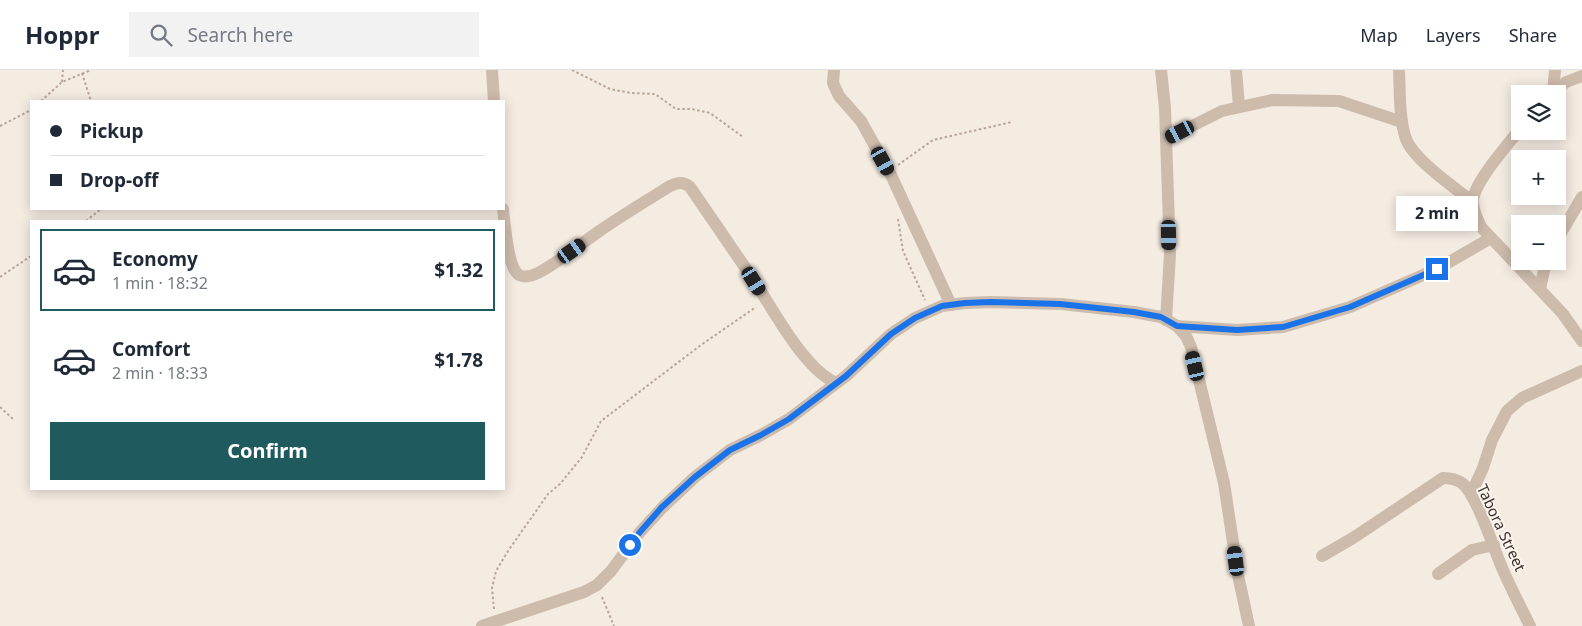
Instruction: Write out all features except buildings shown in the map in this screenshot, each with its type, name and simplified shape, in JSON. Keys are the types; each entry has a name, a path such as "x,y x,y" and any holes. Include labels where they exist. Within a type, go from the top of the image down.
{"street":[{"path":"492,70 494,100"},
{"path":"834,70 833,83 839,96 861,121 891,175 951,305"},
{"path":"1161,70 1166,108 1171,323"},
{"path":"1236,70 1239,106"},
{"path":"1399,70 1402,122 1406,140 1417,156 1473,202"},
{"path":"1553,85 1555,70"},
{"path":"1562,85 1582,76"},
{"path":"1166,138 1222,110 1272,100 1339,101 1402,122"},
{"path":"1512,140 1476,188 1473,202 1475,215 1481,227 1563,314 1582,341"},
{"path":"505,223 514,270 521,276 528,277 537,274 670,186 679,182 685,183 690,187 785,330 819,372 836,383"},
{"path":"1566,224 1582,197"},
{"path":"1171,323 1237,330 1283,327 1350,307 1437,269 1491,238"},
{"path":"1540,289 1544,270"},
{"path":"482,626 584,592 597,585 611,571 640,532 662,507 695,477 730,450 789,419 836,383 891,334 915,318 942,306 991,302 1060,304 1134,312 1161,317 1186,336 1191,347 1224,483 1238,575 1249,626"},
{"path":"1470,494 1484,468 1492,440 1506,411 1522,398 1582,371"},
{"path":"814,400 819,372"},
{"name":"Tabora Street","path":"1322,556 1353,538 1443,478 1453,479 1461,483 1470,494 1530,626"},
{"path":"1438,574 1472,550 1494,545"}],"path":[{"path":"62,82 63,70"},
{"path":"42,100 62,82 91,70"},
{"path":"572,70 610,89 631,93 655,94 676,109 692,109 710,113 743,138"},
{"path":"82,73 92,100"},
{"path":"0,126 30,111"},
{"path":"891,175 900,163 933,140 1012,122"},
{"path":"87,220 100,210"},
{"path":"898,219 903,251 930,312"},
{"path":"0,277 30,257"},
{"path":"496,621 492,588 496,571 548,494 560,484 582,457 601,421 701,345 766,300"},
{"path":"0,407 13,419"},
{"path":"597,585 614,626"}],"route":[{"path":"630,545 662,507 695,477 730,450 789,419 846,376 891,334 915,318 942,306 991,302 1060,304 1134,312 1161,317 1177,326 1237,330 1283,327 1350,307 1437,269"}]}
